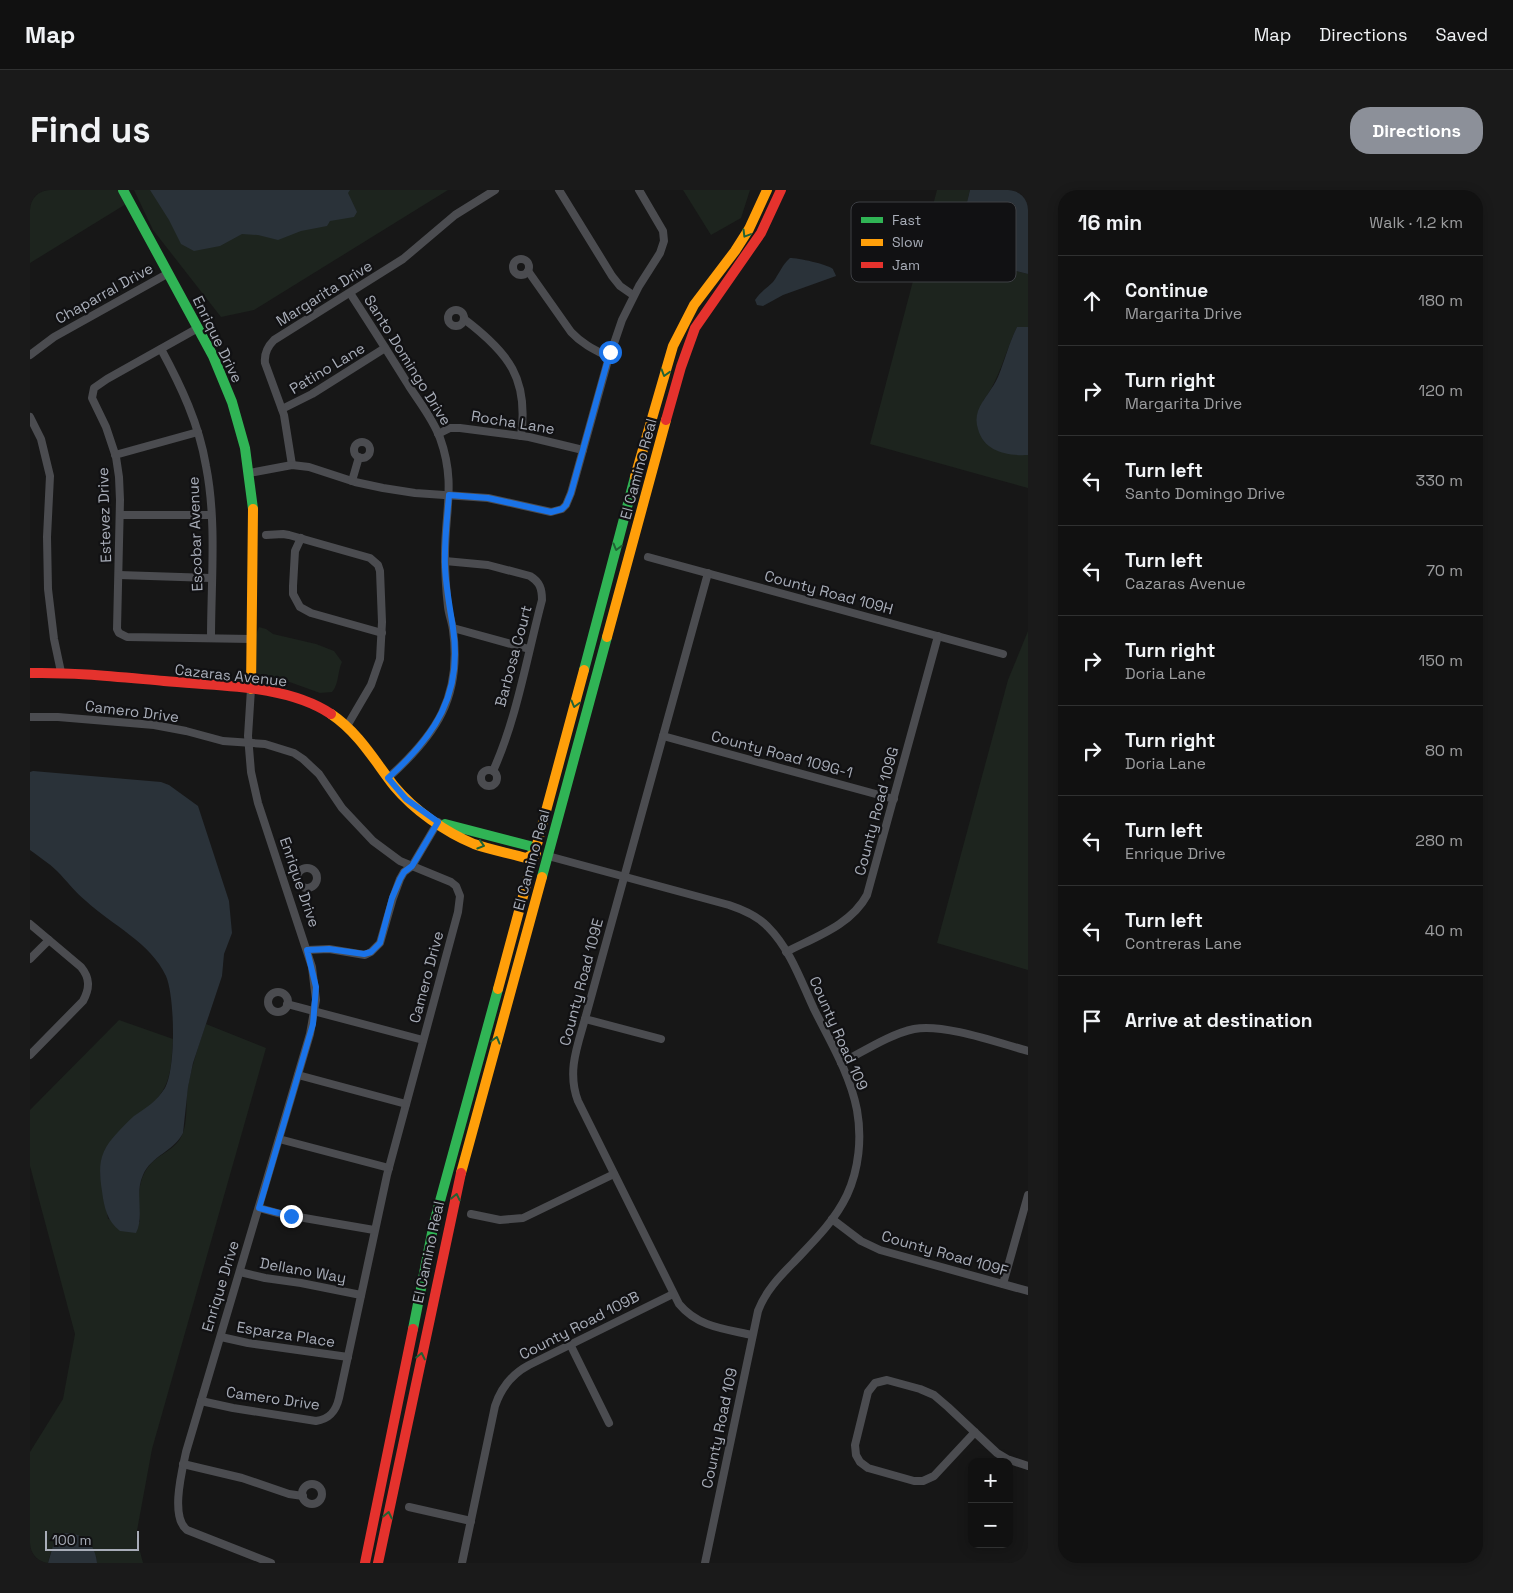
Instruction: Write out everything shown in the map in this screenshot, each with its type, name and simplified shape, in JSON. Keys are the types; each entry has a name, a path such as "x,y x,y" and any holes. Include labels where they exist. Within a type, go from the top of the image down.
{"main road":[{"name":"Enrique Drive","path":"123,190 213,356 232,402 241,434 249,473 253,522 251,689"},
{"name":"El Camino Real","path":"365,1563 434,1223 536,853 644,446 673,346 694,305 735,251 749,228 767,190"},
{"name":"El Camino Real","path":"378,1563 461,1172 681,367 695,328 761,233 781,190"},
{"name":"Cazaras Avenue","path":"30,673 61,672 251,689 281,693 313,704 346,726 363,742 388,778 406,799 438,822 530,846 536,853 548,856"}],"street":[{"name":"Margarita Drive","path":"292,465 290,444 282,409 265,363 269,345 274,340 403,259 455,215 495,190"},
{"path":"559,190 612,276 620,286 633,295"},
{"path":"249,473 292,465 309,467 352,481 400,491 488,498 551,512 557,511 566,505 622,320 633,295 660,253 664,241 663,231 639,190"},
{"path":"528,271 571,332 579,340 609,358"},
{"name":"Chaparral Drive","path":"30,355 54,337 167,274"},
{"name":"Santo Domingo Drive","path":"350,293 434,424 447,466 449,495 445,560 455,650 452,680 442,714 421,745 388,778"},
{"path":"464,319 497,348 515,372 520,384 524,408 521,436"},
{"name":"Estevez Drive","path":"198,328 96,385 92,391 92,398 106,426 115,455 119,477 117,629 127,637 252,639"},
{"name":"Escobar Avenue","path":"162,348 184,391 198,432 206,466 211,515 211,638"},
{"name":"Patino Lane","path":"282,409 312,394 386,348"},
{"path":"30,417 41,439 50,476 47,536 48,589 61,672"},
{"name":"Rocha Lane","path":"438,434 454,427 544,440 583,450"},
{"path":"115,455 198,432"},
{"path":"352,481 359,457"},
{"path":"120,515 211,515"},
{"path":"266,536 283,534 301,538 360,554 374,560 378,565 382,581 380,659 364,698 346,726"},
{"path":"301,538 295,551 293,586 293,594 300,607 311,613 382,633"},
{"name":"County Road 109H","path":"648,556 1003,654"},
{"name":"Barbosa Court","path":"445,560 488,565 530,576 535,579 541,588 542,600 530,649 503,747 493,771"},
{"name":"County Road 109E","path":"708,573 572,1068 573,1086 578,1101 673,1294 684,1309 699,1321 752,1334"},
{"path":"119,575 212,578"},
{"path":"453,628 530,649"},
{"name":"County Road 109G","path":"786,952 841,924 859,907 869,888 938,636"},
{"name":"Enrique Drive","path":"251,689 248,743 258,803 307,950 314,976 315,1012 201,1401 184,1464 178,1516 182,1527 194,1534 271,1563"},
{"name":"Camero Drive","path":"30,717 58,717 154,725 186,731 223,742 275,746 303,759 324,780 342,808 363,832 387,852 412,866 452,882 460,896 458,912 374,1230 337,1406 331,1415 322,1420 233,1408 201,1401"},
{"name":"County Road 109G-1","path":"663,736 894,800"},
{"path":"307,950 329,949 359,954 371,952 380,943 396,888 404,872 412,866 438,822"},
{"name":"County Road 109","path":"548,856 745,910 756,917 768,927 786,952 841,1063 855,1100 859,1143 850,1186 832,1220 767,1292 758,1311 705,1563"},
{"path":"285,886 298,881"},
{"path":"30,924 85,973 88,979 88,990 84,1000 30,1054"},
{"path":"30,959 49,940"},
{"path":"287,1004 423,1040"},
{"path":"585,1019 660,1039"},
{"path":"841,1063 898,1034 924,1028 948,1030 1028,1051"},
{"path":"298,1075 406,1104"},
{"path":"279,1138 389,1168"},
{"path":"471,1214 500,1220 524,1218 614,1174"},
{"path":"1003,1284 1028,1194"},
{"path":"259,1208 281,1214 374,1230"},
{"name":"County Road 109F","path":"832,1220 861,1241 880,1250 1028,1291"},
{"name":"Dellano Way","path":"240,1272 361,1295"},
{"name":"County Road 109B","path":"462,1563 492,1417 501,1391 511,1378 523,1368 673,1294"},
{"name":"Esparza Place","path":"220,1337 248,1344 348,1357"},
{"path":"570,1344 610,1423"},
{"path":"975,1432 938,1472 930,1479 922,1482 868,1468 860,1462 856,1455 855,1445 865,1398 871,1387 882,1380 892,1381 931,1393 975,1432 1002,1456 1028,1466"},
{"path":"184,1464 242,1478 289,1494 303,1496"},
{"path":"409,1508 471,1521"}],"shaded area":[{"path":"30,190 119,190 126,204 30,263"},
{"path":"134,190 448,190 254,310 221,317 153,230"},
{"path":"150,190 350,190 348,193 357,212 354,217 330,221 327,226 301,231 278,240 258,235 242,234 220,246 194,251 181,244 169,220"},
{"path":"683,190 750,190 741,218 711,235"},
{"path":"937,190 970,190 967,202 934,202"},
{"path":"970,190 1028,190 1028,274 1016,271 1016,202 967,202"},
{"path":"790,258 825,265 833,269 836,276 783,295 763,306 757,305 755,300 757,297 773,282"},
{"path":"1016,271 1028,274 1028,327 1017,327 998,375 983,401 1023,455 1028,455 1028,488 870,444 913,282 1016,282"},
{"path":"1017,327 1028,327 1028,455 1013,455 991,448 981,437 977,422 978,411 998,377"},
{"path":"259,627 273,634 316,644 334,651 342,662 336,685 332,692 320,693 284,680 255,674 256,635"},
{"path":"1028,631 1028,970 937,943 1008,680"},
{"path":"30,772 161,782 169,785 198,806 229,901 232,933 224,954 222,976 193,1063 188,1087 183,1133 174,1144 151,1163 143,1175 139,1190 140,1219 136,1233 120,1231 109,1218 103,1197 100,1166 101,1159 112,1139 132,1118 162,1093 169,1078 173,1049 173,1015 169,986 159,964 141,944 96,910 54,868 30,850"},
{"path":"119,1020 173,1039 172,1058 169,1076 163,1091 150,1106 131,1120 100,1173 108,1219 140,1222 140,1185 146,1169 152,1162 176,1144 185,1127 190,1078 206,1024 266,1048 152,1449 136,1536 143,1563 97,1563 96,1556 52,1548 48,1563 30,1563 30,1452 63,1399 75,1334 30,1166 30,1110"},
{"path":"65,1533 83,1537 94,1550 97,1563 48,1563 55,1539"}],"traffic: fast":[{"path":"123,190 213,356 232,402 245,448 253,509"},
{"path":"584,670 635,477"},
{"path":"542,877 607,637"},
{"path":"445,824 530,846 536,853"},
{"path":"413,1329 434,1223 498,989"}],"traffic: slow":[{"path":"635,477 673,346 694,305 735,251 749,229 767,190"},
{"path":"607,637 666,420"},
{"path":"251,689 253,509"},
{"path":"498,989 584,670"},
{"path":"331,714 358,738 402,795 420,812 441,827 463,839 487,848 526,858 536,853"},
{"path":"461,1173 542,877"}],"traffic: jam":[{"path":"666,420 681,367 695,328 761,233 781,190"},
{"path":"30,673 97,675 250,688 293,697 313,704 331,714"},
{"path":"378,1563 461,1173"},
{"path":"365,1563 413,1329"}],"route":[{"path":"291,1216 259,1208 313,1024 316,987 307,950 318,948 364,954 376,948 380,943 392,898 400,879 404,872 412,866 438,822 406,799 388,778 413,755 429,736 442,714 449,695 455,650 445,567 449,495 488,498 551,512 562,509 566,505 571,493 610,352"}]}
